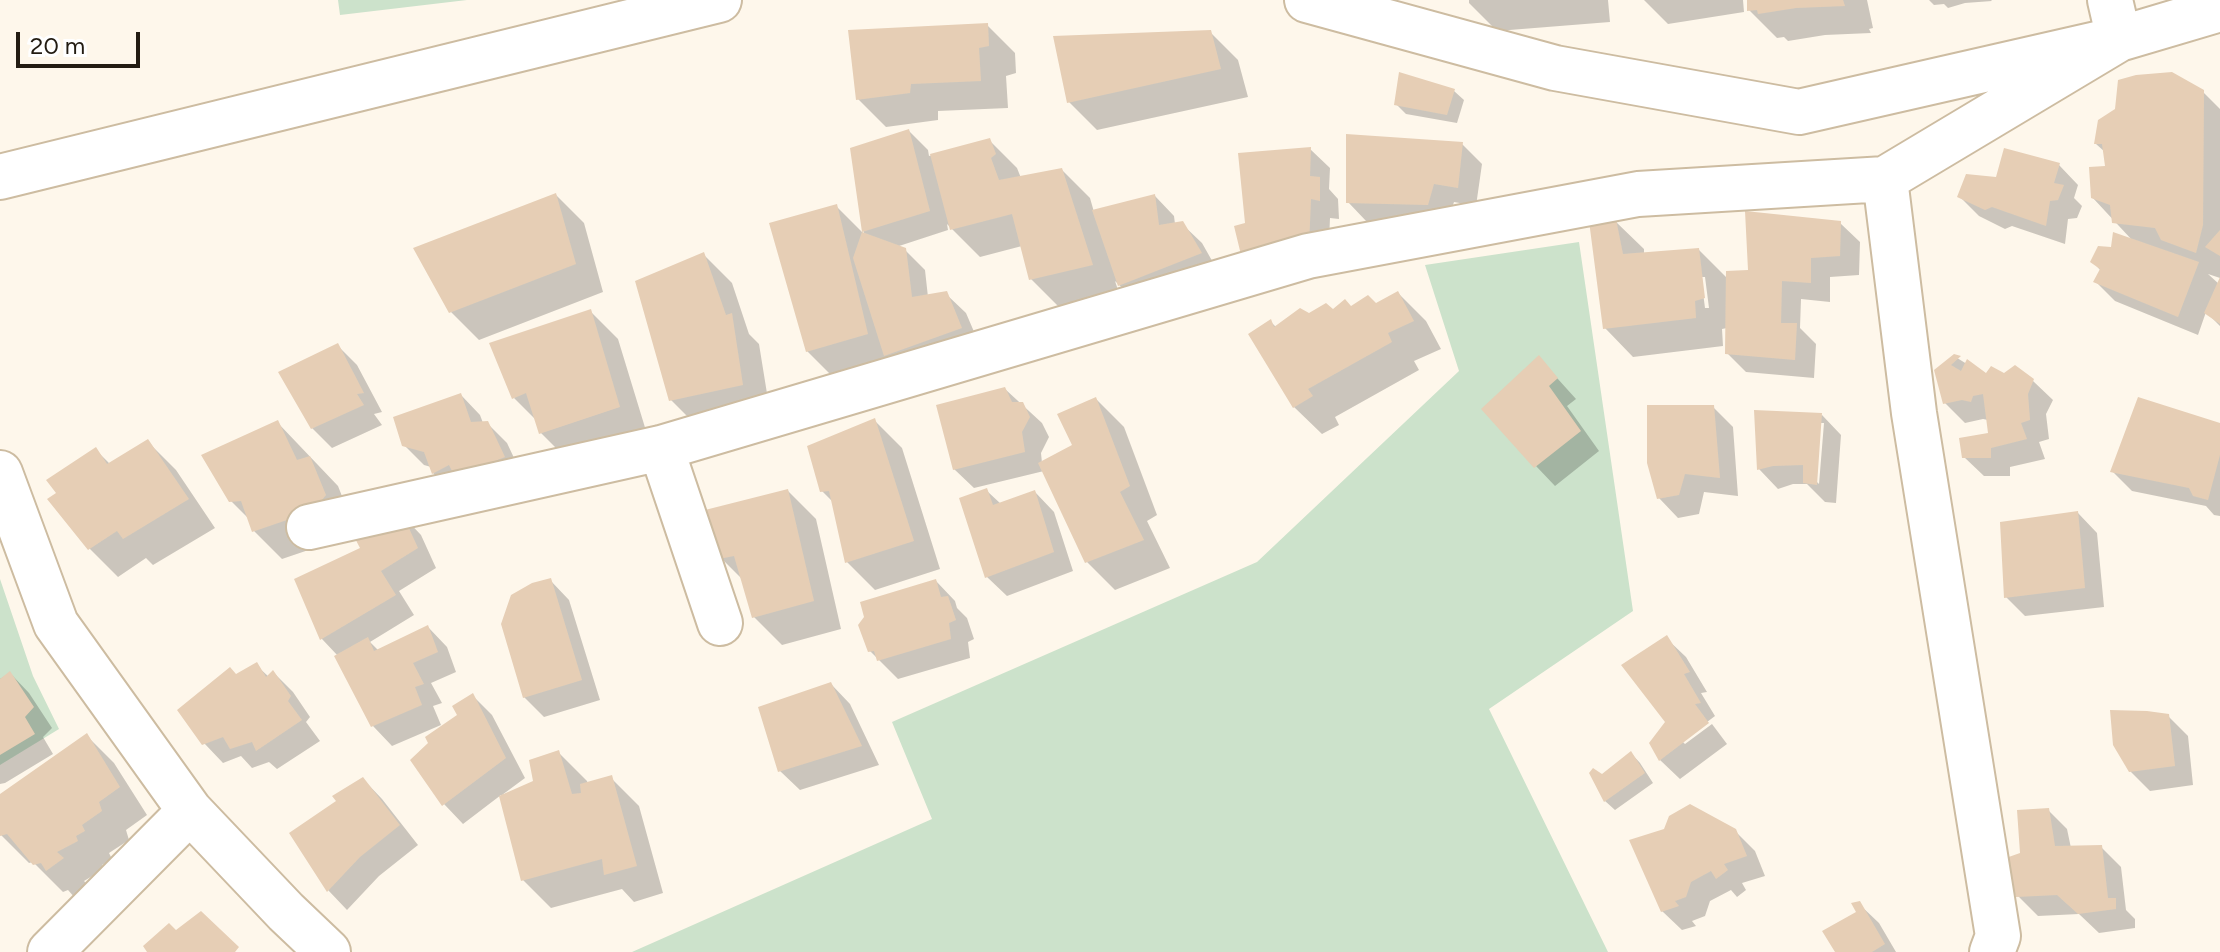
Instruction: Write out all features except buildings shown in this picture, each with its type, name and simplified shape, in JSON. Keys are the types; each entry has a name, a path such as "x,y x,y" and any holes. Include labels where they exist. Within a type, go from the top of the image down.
{"street":[{"path":"0,177 719,0"},
{"path":"1307,0 1555,68 1799,112 2115,20 2220,9"},
{"path":"309,527 661,448 1308,256 1638,194 1885,179 2115,20"},
{"path":"1885,179 1914,413 1998,936 1992,952"},
{"path":"661,448 720,623"},
{"path":"0,473 56,624 190,811 328,952"},
{"path":"50,952 190,811"}],"green space":[{"path":"338,0 467,0 340,15"},
{"path":"1579,242 1633,611 1489,709 1608,952 632,952 932,819 892,722 1257,562 1459,371 1425,265"},
{"path":"0,579 33,676 59,729 0,765"}]}
